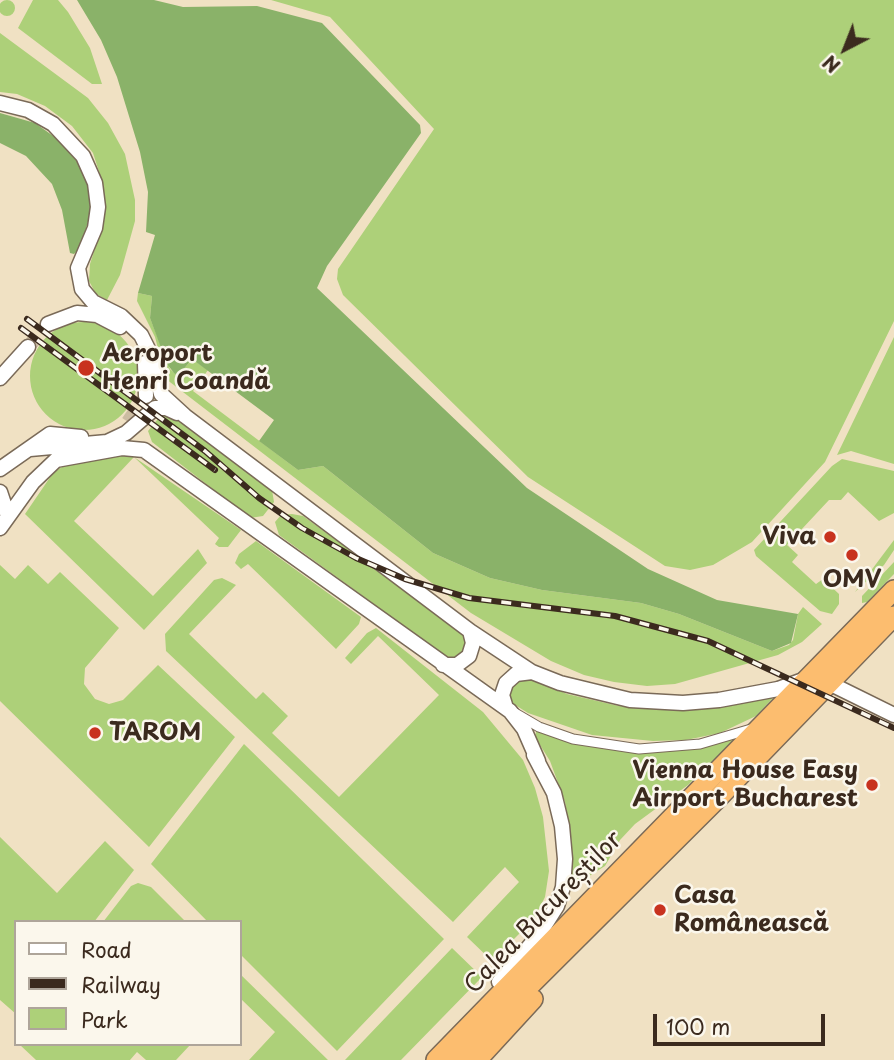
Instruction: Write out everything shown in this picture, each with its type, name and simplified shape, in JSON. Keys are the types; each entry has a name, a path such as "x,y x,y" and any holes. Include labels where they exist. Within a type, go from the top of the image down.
{"highway":[{"name":"Calea Bucureștilor","path":"455,1060 606,899 762,725 894,590"},
{"name":"Calea Bucureștilor","path":"606,899 830,683 894,616"},
{"path":"421,1060 576,907 606,899"},
{"path":"469,1047 597,928 606,899"},
{"name":"Calea Bucureștilor","path":"436,1060 469,1047"}],"street":[{"path":"2,103 28,110 53,124 83,156 95,183 98,207 95,228 78,268 82,289 93,302 135,327 150,353 161,394 185,416 470,631 532,672 610,697 662,703 719,701 761,693 811,676"},
{"path":"48,324 69,314 88,313 125,331 144,357 148,373 146,396"},
{"path":"0,378 28,347"},
{"path":"30,449 107,442 126,433 155,408 166,408 185,416"},
{"path":"0,469 50,434 97,436 114,431 128,422"},
{"path":"4,522 33,482 57,460 98,451 138,448 160,459 203,489 490,699 539,727 573,738 639,749 700,744 762,725"},
{"path":"0,492 4,522"},
{"path":"443,665 457,665 469,656 473,643 470,631"},
{"path":"499,982 538,936 557,906 563,887 562,826 554,793 524,729 508,709 502,695 506,682 516,674 532,672"},
{"path":"830,683 894,715"},
{"path":"490,699 519,732 538,761"}],"green space":[{"path":"4,0 10,0 15,8 13,14 4,16 -1,11 -1,5"},
{"path":"33,0 58,0 68,12 90,48 102,84 92,84 18,28"},
{"path":"77,0 154,0 183,7 257,6 322,23 420,125 421,133 327,266 317,288 527,488 648,569 717,600 798,614 791,643 772,651 679,614 641,603 542,590 490,578 433,553 323,466 298,470 259,441 274,420 192,359 178,376 174,373 167,364 150,318 152,296 138,293 155,235 146,232 148,192 140,152 117,77 101,40"},
{"path":"271,0 894,0 894,321 825,462 752,542 713,565 690,570 665,566 528,477 343,295 337,279 338,269 434,129 330,17"},
{"path":"0,33 88,98 108,123 125,154 135,200 135,221 120,275 107,300 96,294 89,281 90,264 105,217 102,181 93,153 72,126 45,106 17,94 0,92"},
{"path":"0,113 35,123 56,138 79,163 89,186 91,212 80,248 74,254 70,253 62,210 52,184 26,156 0,143"},
{"path":"138,293 152,296 150,318 170,369 178,376 192,359 208,370 193,391 298,470 323,466 433,553 490,578 542,590 641,603 679,614 772,651 789,645 793,640 798,614 803,607 822,624 802,642 778,655 675,684 647,686 614,682 584,675 551,661 471,613 166,379 155,337 137,301"},
{"path":"84,322 105,326 122,338 134,355 138,376 134,397 122,414 105,426 84,430 63,426 46,414 34,397 30,376 34,355 46,338 63,326"},
{"path":"894,337 894,464 851,451 837,455"},
{"path":"162,414 173,415 272,490 274,502 263,516 250,518 152,442 148,431"},
{"path":"125,454 134,457 74,521 153,596 198,549 207,563 144,630 25,514 53,473 65,465"},
{"path":"134,457 241,530 228,547 215,544 219,538"},
{"path":"842,459 894,471 894,513 879,521 848,492 841,500 829,500 787,545 798,555 792,562 816,584 823,579 839,594 839,604 832,614 820,611 756,556 754,550 832,466"},
{"path":"281,515 303,516 456,627 466,638 467,645 462,656 455,660 448,658 279,535 275,522"},
{"path":"894,540 894,550 884,565 855,592"},
{"path":"256,541 361,617 359,624 336,649 248,564 241,569 235,563 239,554"},
{"path":"894,562 894,574 867,602 862,603 862,596"},
{"path":"0,565 15,579 28,565 48,584 60,572 119,628 85,668 84,684 95,699 109,704 123,700 158,665 235,737 149,847 0,701"},
{"path":"222,578 236,585 189,634 256,699 263,692 288,716 272,733 339,797 439,695 378,636 351,664 345,658 367,633 376,628 483,712 523,760 543,817 549,871 545,897 534,919 492,961 467,937 519,882 505,867 453,922 166,651 165,634 214,580"},
{"path":"526,676 567,694 619,706 668,709 775,696 756,716 720,733 686,740 653,741 592,735 528,713 512,703 508,696 511,681"},
{"path":"537,728 639,751 737,737 688,785 635,824 620,840 605,866 570,888 572,845 565,802 550,761 535,737"},
{"path":"244,744 444,939 337,1051 242,956 242,920 206,920 151,864"},
{"path":"0,837 57,893 105,841 134,870 96,920 14,920 14,1012 0,1000"},
{"path":"138,883 151,887 184,920 105,920 131,886"},
{"path":"452,948 482,977 401,1060 345,1060"},
{"path":"242,976 328,1060 249,1060 275,1032 242,1000"},
{"path":"21,1046 189,1046 176,1060 146,1060 137,1052 130,1060 36,1060"}],"tunnel":[{"path":"28,347 48,324"},
{"path":"128,422 146,396"}],"railway":[{"path":"27,319 205,451 259,498 302,528 356,558 405,579 469,598 615,616 708,641 894,728"},
{"path":"21,328 215,470"}],"place":[{"name":"Aeroport Henri Coandă","path":"86,368"},
{"name":"Viva","path":"830,537"},
{"name":"OMV","path":"852,555"},
{"name":"TAROM","path":"95,733"},
{"name":"Vienna House Easy Airport Bucharest","path":"872,785"},
{"name":"Casa Românească","path":"660,910"}]}
